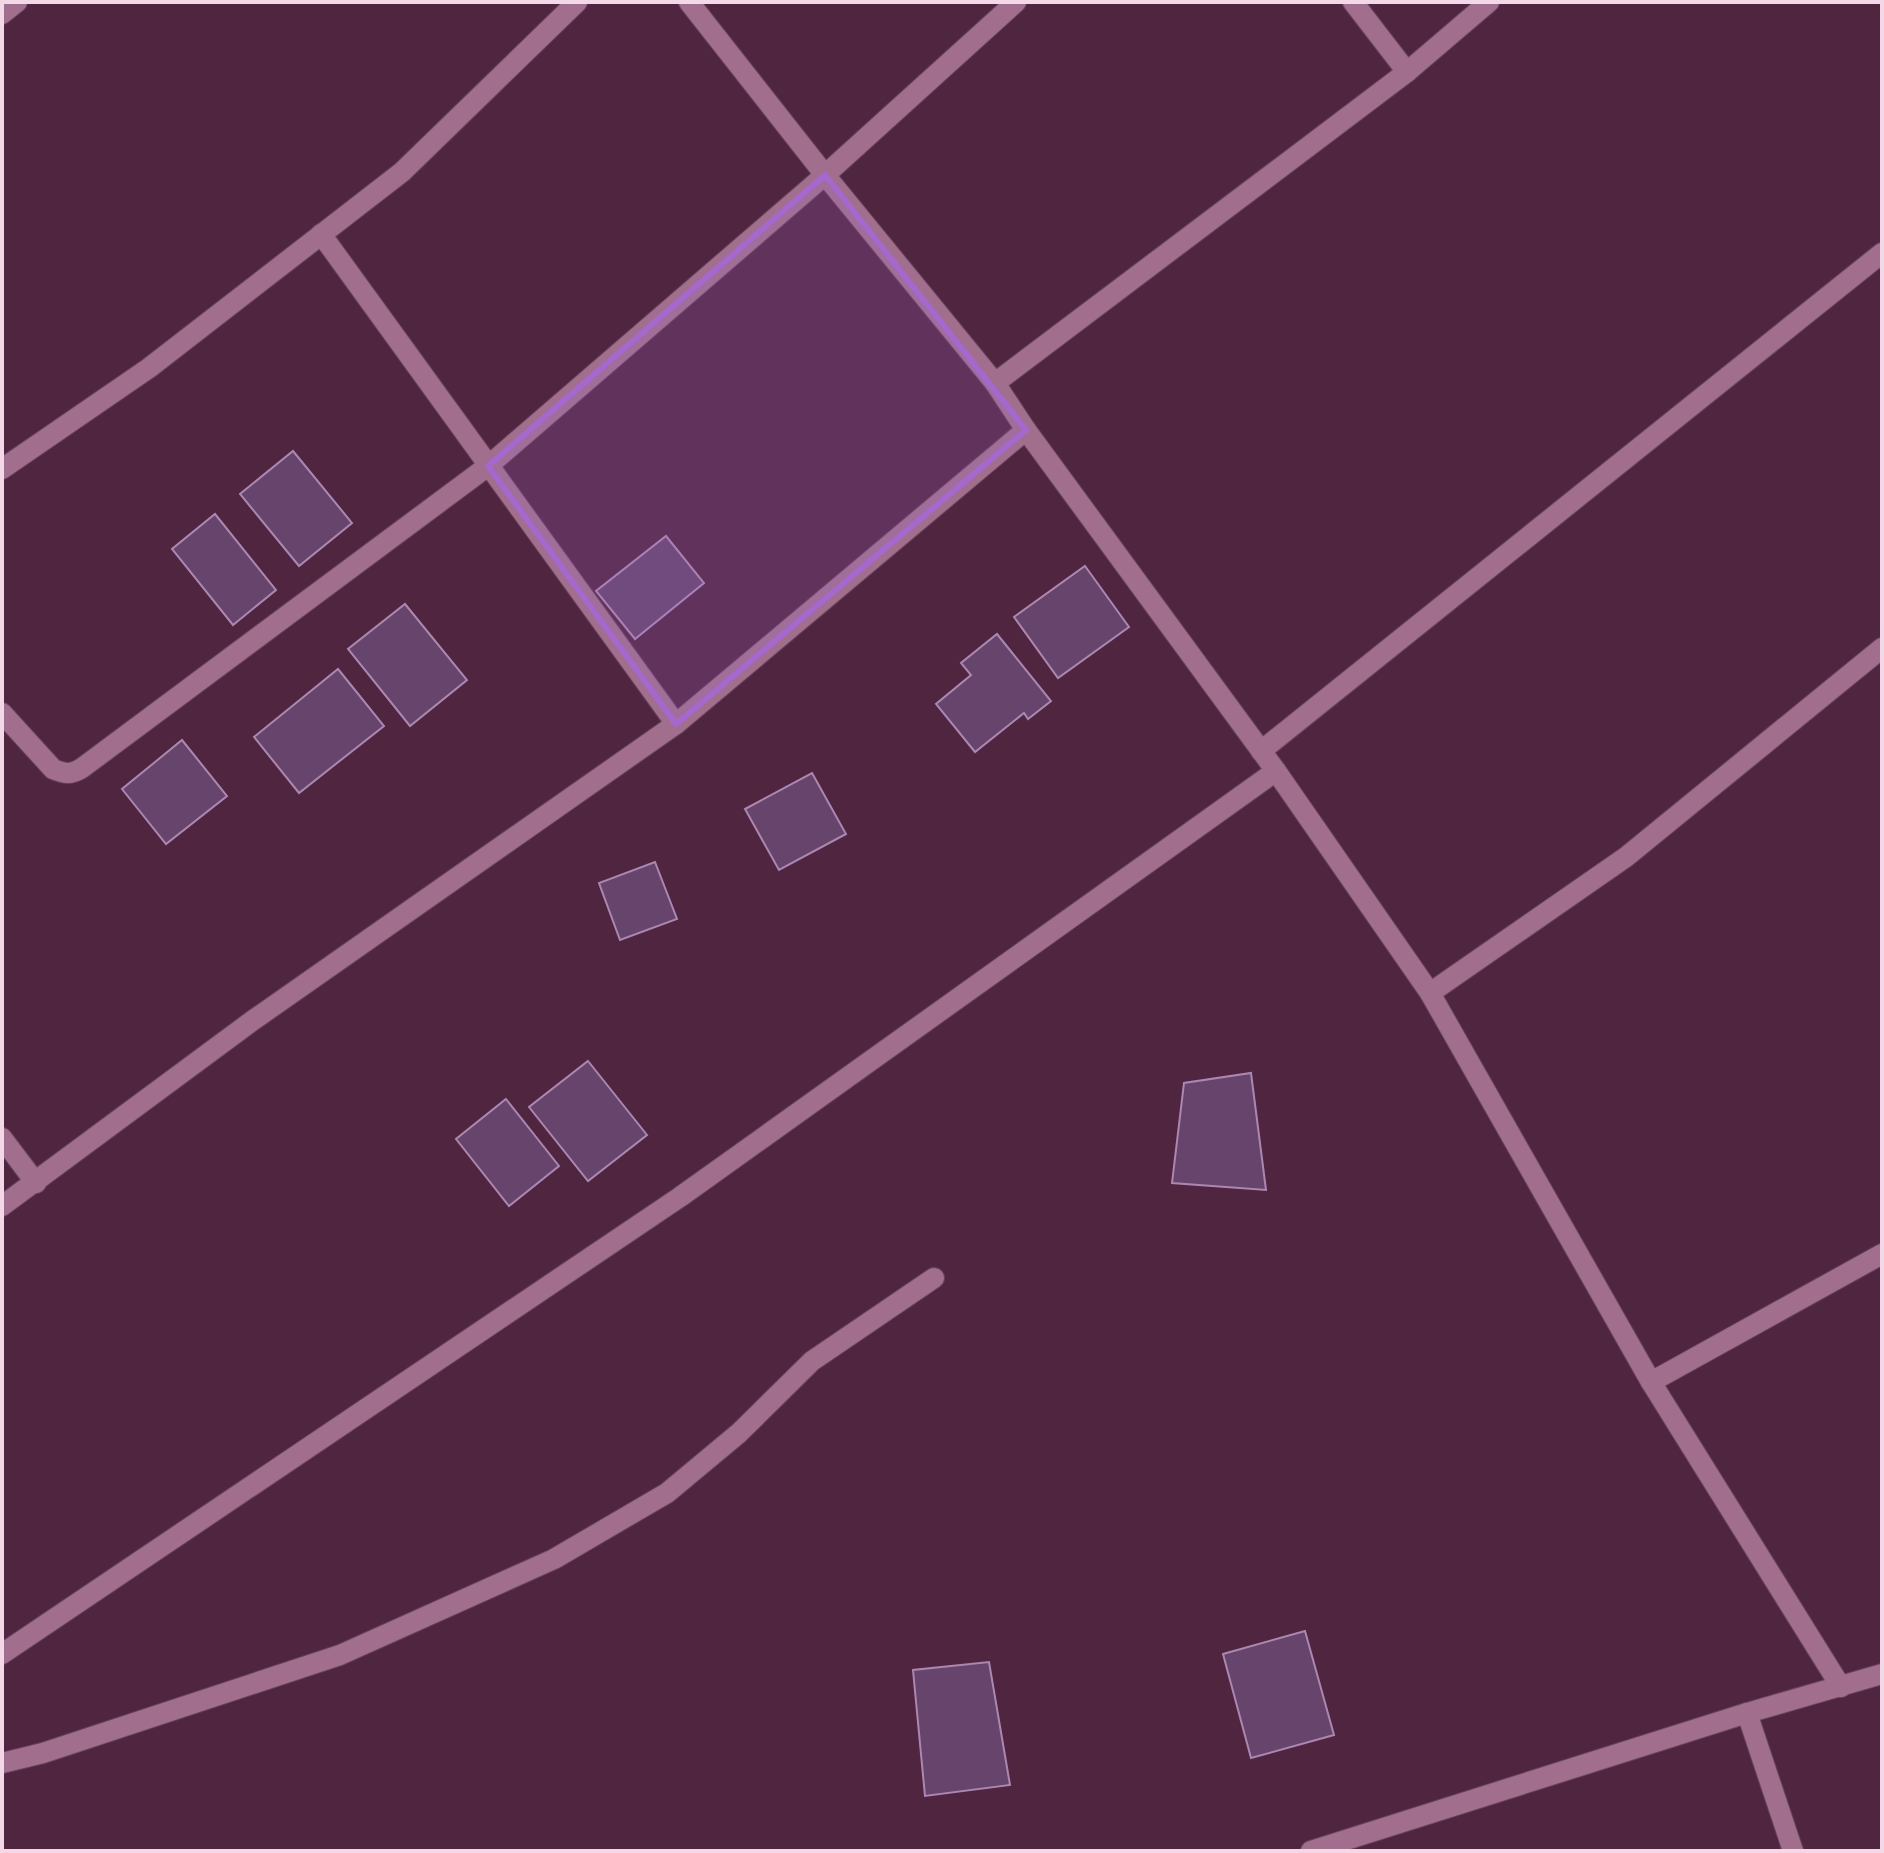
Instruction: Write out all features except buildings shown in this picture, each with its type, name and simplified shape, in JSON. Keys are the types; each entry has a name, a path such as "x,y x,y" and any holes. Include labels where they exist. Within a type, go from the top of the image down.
{"street":[{"path":"2,14 17,2"},
{"path":"2,469 149,368 402,172 577,2"},
{"path":"689,2 995,383 1026,430 1276,771 1430,993 1651,1382 1841,1687"},
{"path":"2,713 53,769 73,774 488,466 825,175 1016,2"},
{"path":"1353,2 1407,72"},
{"path":"995,383 1407,72 1489,2"},
{"path":"321,234 676,724"},
{"path":"1261,751 1882,253"},
{"path":"2,1206 252,1021 676,724 1026,430"},
{"path":"1430,993 1626,857 1882,648"},
{"path":"2,1654 680,1197 1276,771"},
{"path":"2,1138 36,1183"},
{"path":"1651,1382 1882,1254"},
{"path":"2,1763 43,1753 340,1655 554,1559 667,1493 739,1433 812,1361 934,1278"},
{"path":"1311,1851 1747,1713 1882,1674"},
{"path":"1747,1713 1793,1851"}],"highlighted area":[{"path":"825,175 1026,430 676,724 488,466"}]}
